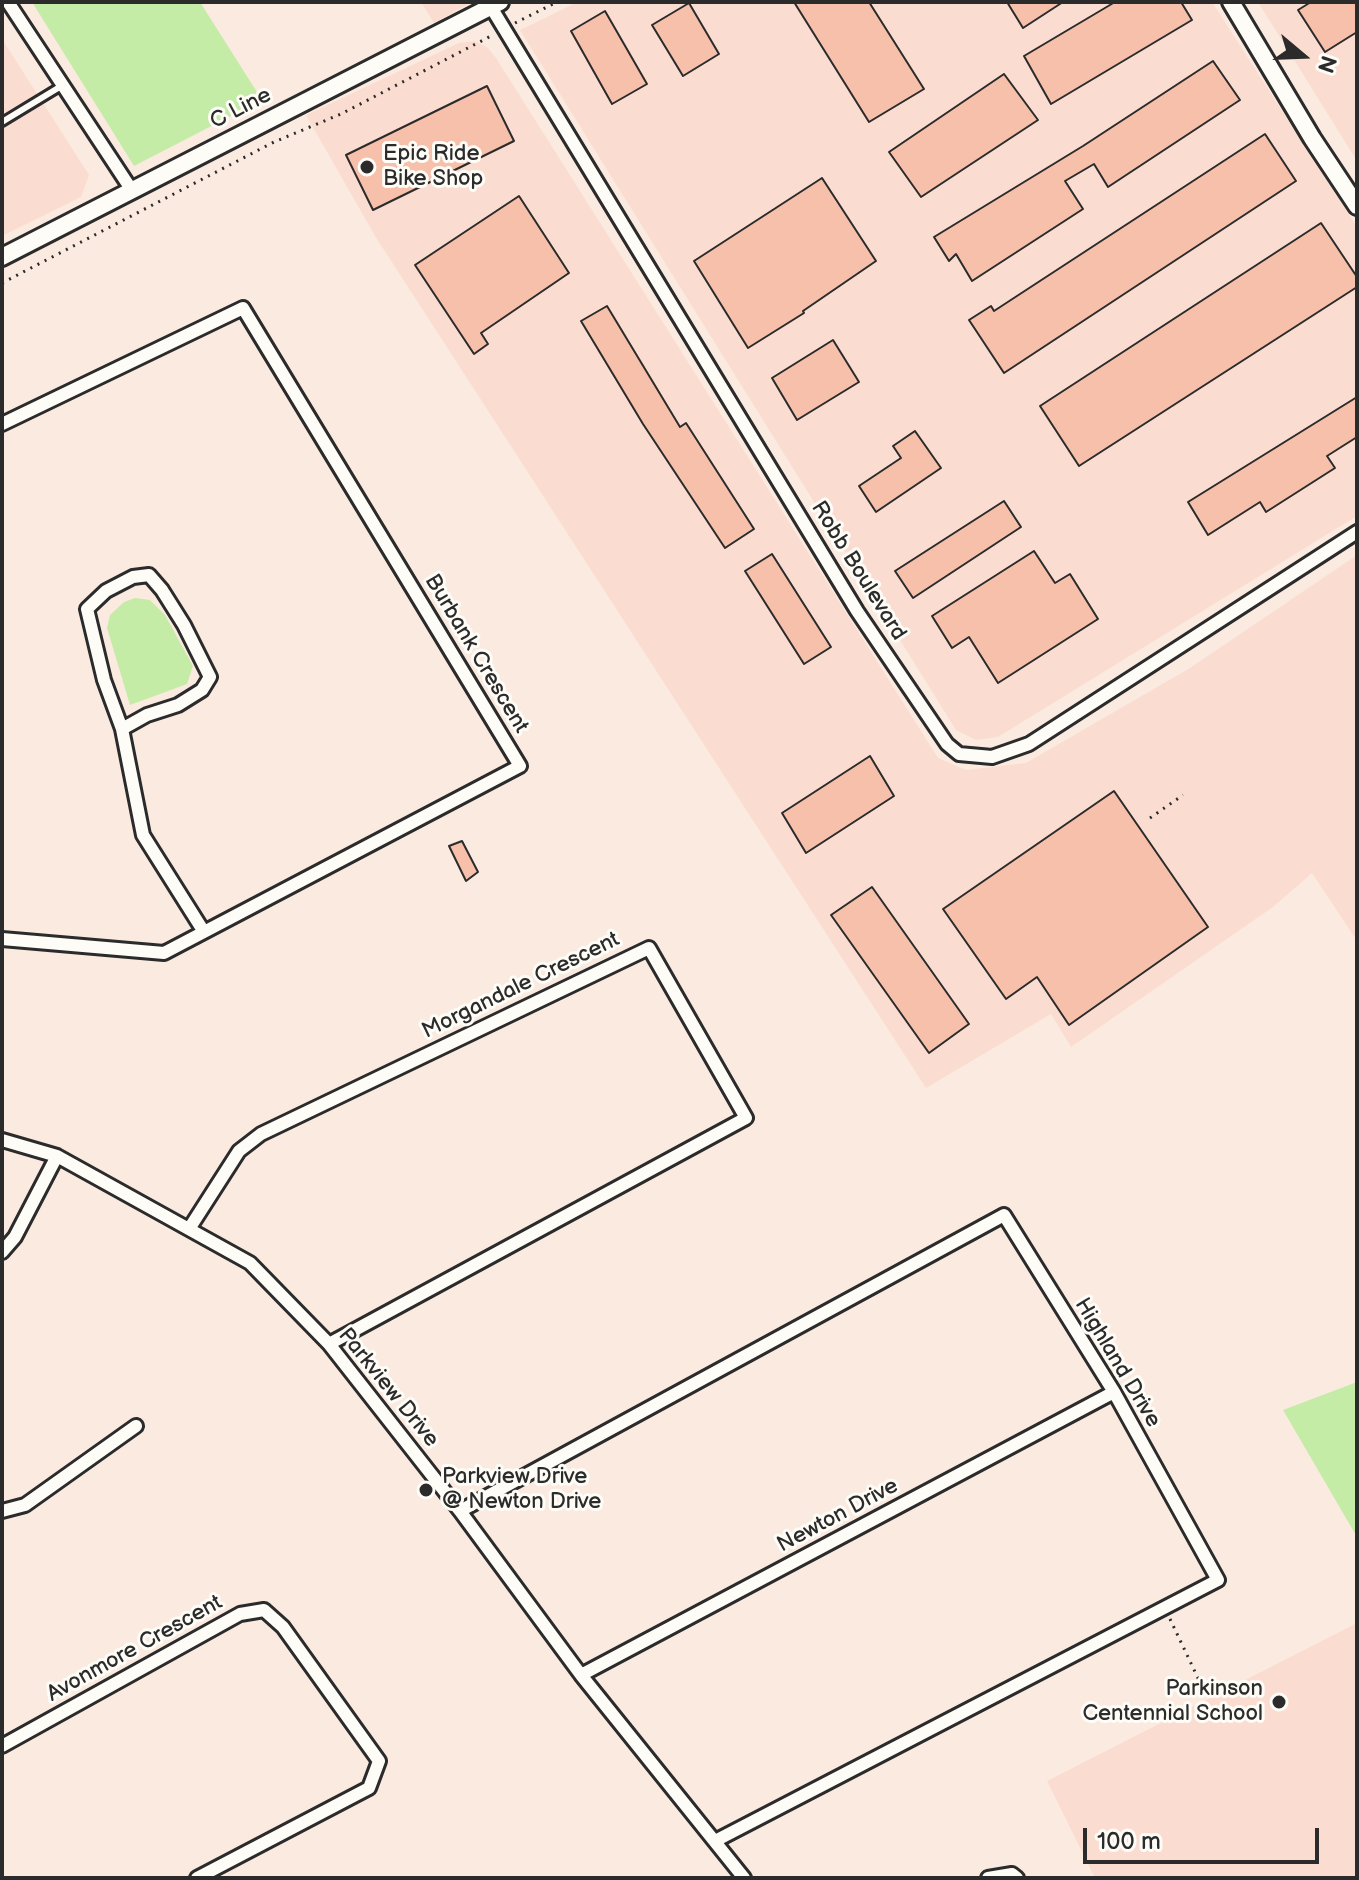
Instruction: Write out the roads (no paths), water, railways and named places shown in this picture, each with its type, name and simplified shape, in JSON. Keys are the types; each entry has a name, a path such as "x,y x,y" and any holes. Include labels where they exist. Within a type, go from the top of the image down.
{"street":[{"path":"8,2 131,189"},
{"path":"1231,2 1312,138 1357,206"},
{"name":"Robb Boulevard","path":"496,4 505,29 857,611 947,744 959,754 992,757 1029,744 1357,532"},
{"name":"C Line","path":"2,257 496,4"},
{"name":"Burbank Crescent","path":"2,424 243,308 520,766 164,953 2,939"},
{"path":"122,729 147,715 178,705 202,690 210,677 184,625 149,575 133,577 106,591 87,609 104,680 122,729 143,835 204,932"},
{"name":"Morgandale Crescent","path":"189,1229 239,1151 261,1134 649,948 746,1118 329,1344"},
{"name":"Parkview Drive","path":"2,1140 57,1156 250,1263 329,1344 460,1511 581,1675 744,1878"},
{"path":"2,1252 15,1237 57,1156"},
{"name":"Highland Drive","path":"460,1511 1004,1215 1114,1392 1218,1580 715,1841"},
{"name":"Newton Drive","path":"581,1675 1114,1392"},
{"path":"2,1511 25,1505 136,1426"},
{"name":"Avonmore Crescent","path":"2,1746 240,1614 264,1610 283,1627 379,1761 369,1788 197,1878"},
{"path":"988,1878 1012,1874 1017,1878"}],"lane":[{"path":"2,122 63,85"}],"place":[{"name":"Epic Ride Bike Shop","path":"367,167"},
{"name":"Parkview Drive @ Newton Drive","path":"426,1490"},
{"name":"Parkinson Centennial School","path":"1279,1702"}]}
